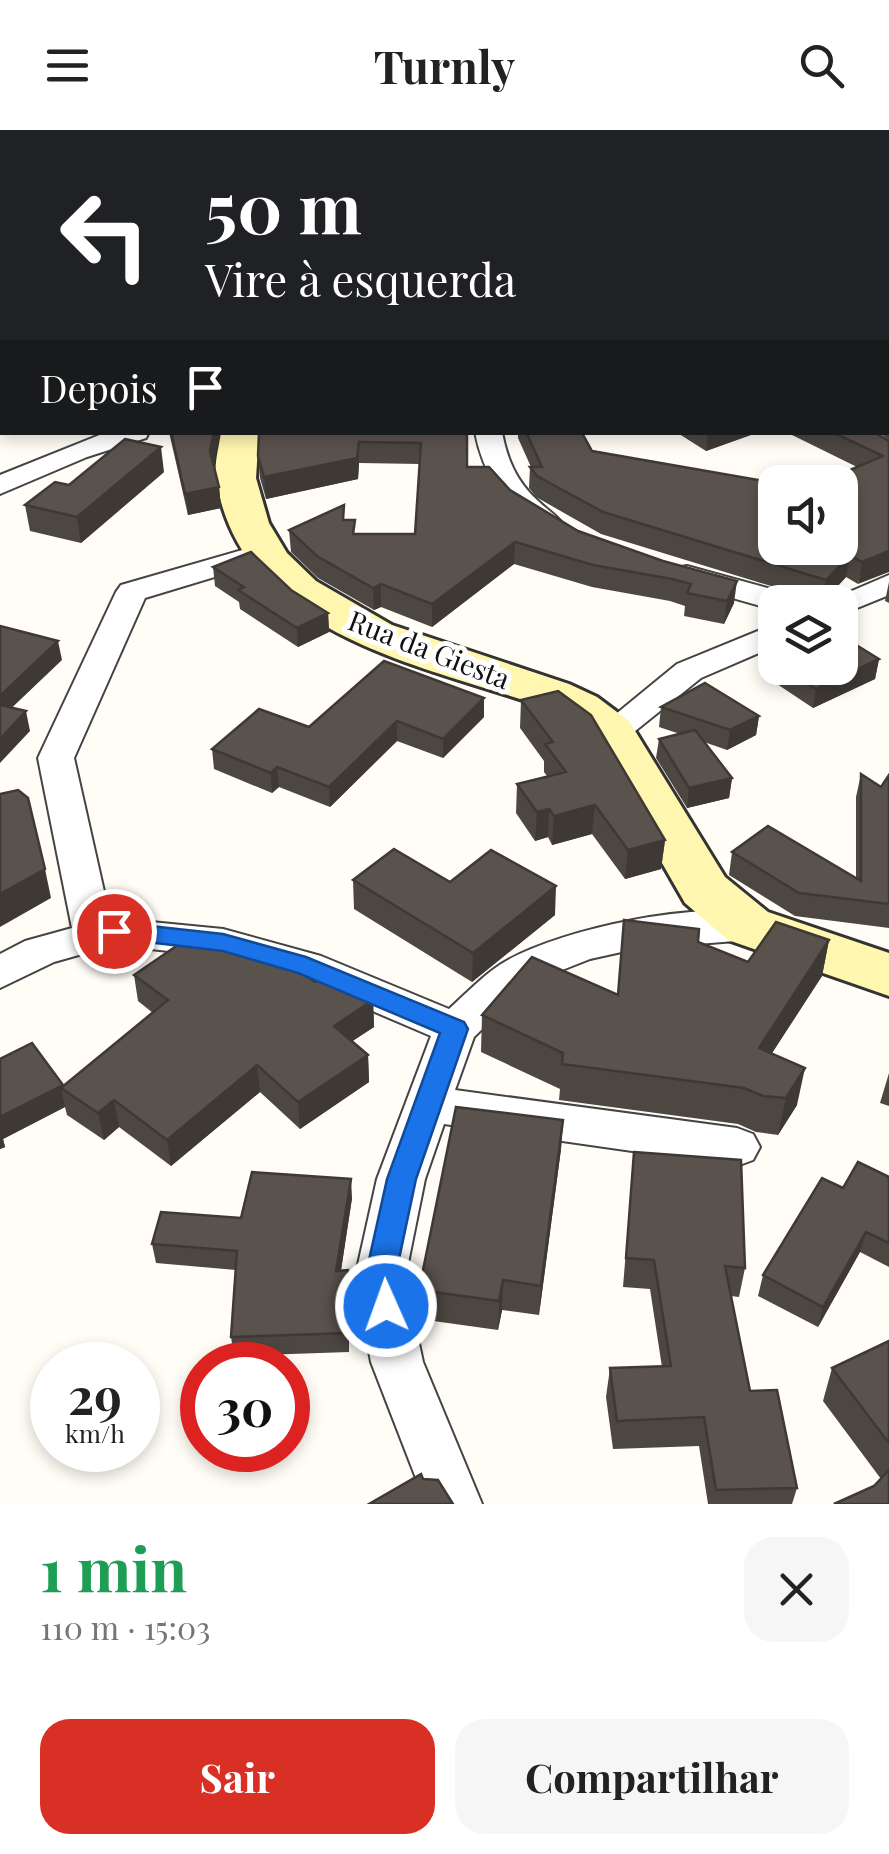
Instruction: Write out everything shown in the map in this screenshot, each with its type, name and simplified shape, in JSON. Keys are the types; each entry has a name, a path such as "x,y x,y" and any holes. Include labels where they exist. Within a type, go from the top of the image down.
{"street":[{"path":"0,485 77,450 126,435"},
{"name":"Rua da Giesta","path":"240,435 236,477 256,541 294,588 353,625 567,701 612,732"},
{"path":"489,435 503,482 522,504 550,525 576,537"},
{"path":"94,936 56,758 132,592 266,553"},
{"path":"658,565 758,595"},
{"path":"858,598 889,584"},
{"path":"748,926 705,890 612,732 690,671 758,641"},
{"path":"454,1504 397,1362 380,1278 401,1179 455,1029 524,969 602,940 690,927 748,926 889,975"},
{"path":"0,973 40,951 114,931 223,943 306,966 455,1029"},
{"path":"425,1104 737,1147"}],"building":[{"path":"172,435 213,435 210,451 219,487 185,494"},
{"path":"259,435 467,435 467,467 489,467 510,490 578,531 663,561 737,581 727,601 687,593 691,584 593,565 515,542 432,604 381,584 373,588 317,556 289,530 344,505 343,520 355,520 353,534 415,534 421,443 359,442 357,458 264,477 258,456"},
{"path":"527,435 583,435 592,451 758,480 758,559 603,512 537,476 530,467 542,467"},
{"path":"838,435 879,435 889,441 889,551 862,562 858,560 858,467 883,456"},
{"path":"125,439 161,447 77,517 25,505 55,482 69,485"},
{"path":"251,552 291,590 328,613 297,628 238,590 244,587 213,567"},
{"path":"777,565 840,565 826,580"},
{"path":"0,626 58,641 0,696"},
{"path":"858,646 879,659 858,669"},
{"path":"384,661 484,698 443,739 397,721 329,787 277,767 271,773 212,749 259,709 309,727"},
{"path":"705,683 759,716 730,730 661,707"},
{"path":"558,691 591,715 665,840 628,850 595,805 554,816 549,809 537,812 517,784 566,772 545,744 553,742 521,700"},
{"path":"0,705 26,711 0,739"},
{"path":"695,730 732,778 689,788 659,739"},
{"path":"861,774 881,787 889,775 889,904 799,893 732,852 768,826 861,881"},
{"path":"18,790 28,798 45,869 0,894 0,794"},
{"path":"394,849 450,882 491,850 556,886 473,953 353,880"},
{"path":"624,920 699,929 698,942 748,962 776,922 829,940 759,1048 805,1068 786,1098 763,1096 744,1088 562,1064 563,1053 482,1015 532,957 618,995"},
{"path":"191,936 208,948 218,940 237,953 251,943 265,947 315,982 335,973 373,1000 334,1026 368,1055 298,1102 257,1065 167,1140 114,1100 98,1113 61,1088 168,1000 134,975"},
{"path":"32,1043 63,1085 0,1117 0,1059"},
{"path":"456,1107 563,1120 541,1286 503,1280 499,1301 419,1290"},
{"path":"634,1152 741,1160 745,1268 725,1266 750,1391 777,1390 797,1488 716,1490 704,1417 617,1421 610,1368 671,1366 654,1260 626,1258"},
{"path":"858,1162 889,1177 889,1243 866,1232 823,1307 763,1275 822,1178 843,1188"},
{"path":"252,1172 351,1179 336,1271 348,1270 347,1333 231,1337 237,1251 152,1244 161,1212 241,1218"},
{"path":"889,1341 889,1443 832,1368"},
{"path":"889,1470 889,1504 834,1504 874,1486"},
{"path":"421,1474 423,1479 438,1480 453,1504 369,1504"}],"route":[{"path":"114,931 223,943 306,966 455,1029 401,1179 380,1278 386,1306"}]}
